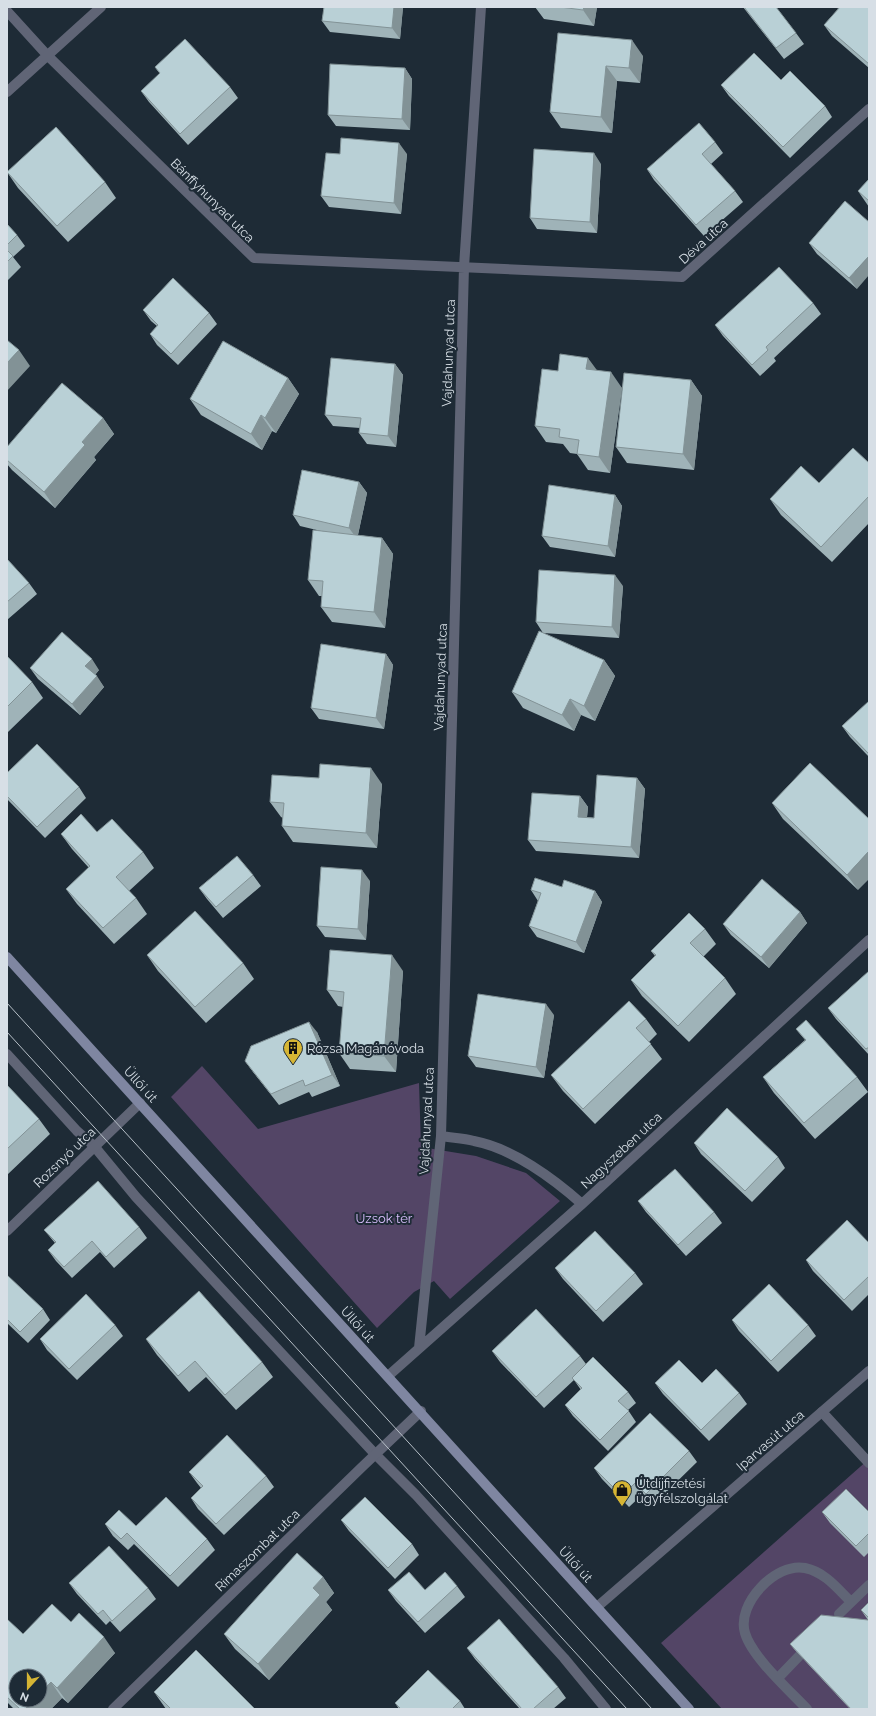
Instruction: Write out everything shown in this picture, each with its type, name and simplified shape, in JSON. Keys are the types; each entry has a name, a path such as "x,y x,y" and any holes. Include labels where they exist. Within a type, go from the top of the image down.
{"main road":[{"name":"Üllői út","path":"7,957 689,1709"}],"street":[{"path":"7,92 101,7"},
{"name":"Vajdahunyad utca","path":"419,1348 441,1136 464,267 481,7"},
{"name":"Bánffyhunyad utca","path":"7,11 47,55 254,258 464,267"},
{"name":"Déva utca","path":"464,267 682,277 869,110"},
{"name":"Nagyszeben utca","path":"388,1376 582,1204 869,940"},
{"path":"7,1054 78,1131 94,1146 136,1197 375,1454 443,1524 564,1658 606,1709"},
{"name":"Rozsnyó utca","path":"7,1231 140,1102"},
{"path":"441,1136 476,1141 511,1154 552,1178 582,1204"},
{"name":"Iparvasút utca","path":"598,1607 869,1370"},
{"name":"Rimaszombat utca","path":"113,1709 375,1454 421,1412"},
{"path":"822,1412 869,1463"},
{"path":"807,1709 754,1650 744,1632 747,1607 762,1586 774,1576 784,1571 804,1567 820,1573 851,1602"},
{"path":"839,1614 869,1585"},
{"path":"778,1678 802,1653"}],"green space":[{"name":"Uzsok tér","path":"202,1066 258,1129 419,1083 421,1147 476,1156 526,1173 560,1201 450,1299 434,1281 414,1292 377,1328 171,1097"},
{"path":"869,1459 869,1709 722,1709 661,1643"}],"building":[{"path":"324,7 394,7 392,28 322,21"},
{"path":"560,7 584,7 583,10"},
{"path":"744,7 776,7 796,33 776,48"},
{"path":"840,7 869,7 869,64 824,25"},
{"path":"558,33 632,40 629,68 606,66 601,117 550,112"},
{"path":"185,39 230,87 180,134 141,91 160,73 155,67"},
{"path":"754,53 781,80 790,71 825,106 783,147 721,85"},
{"path":"330,64 405,68 402,119 328,115"},
{"path":"699,123 715,142 702,154 735,191 696,225 647,169"},
{"path":"56,127 105,182 57,226 7,172"},
{"path":"341,138 399,143 394,203 321,196 326,153 340,154"},
{"path":"534,149 594,153 590,222 530,218"},
{"path":"869,179 869,201 858,191"},
{"path":"845,201 869,222 869,256 849,278 809,243"},
{"path":"7,224 17,235 7,245"},
{"path":"7,250 13,256 7,262"},
{"path":"779,267 813,303 766,347 768,350 752,365 715,325"},
{"path":"173,278 209,313 171,354 150,334 158,325 143,310"},
{"path":"7,340 19,350 7,363"},
{"path":"223,341 288,378 265,418 261,415 251,434 190,399"},
{"path":"560,354 588,358 586,369 611,372 599,457 577,454 579,440 559,437 560,429 535,426 542,369 558,371"},
{"path":"331,358 395,364 388,436 359,433 361,418 325,415"},
{"path":"624,373 691,380 683,454 616,447"},
{"path":"62,383 103,418 82,442 85,445 44,492 7,460 7,447"},
{"path":"853,448 869,463 869,496 821,547 770,499 801,466 819,483"},
{"path":"302,470 359,482 349,528 293,515"},
{"path":"549,485 615,495 608,546 542,536"},
{"path":"313,530 382,538 374,612 321,607 323,581 308,580"},
{"path":"7,559 29,583 7,602"},
{"path":"539,570 615,575 612,627 536,622"},
{"path":"539,631 604,660 584,706 570,699 562,715 512,692"},
{"path":"62,632 92,659 85,666 97,676 72,704 30,668"},
{"path":"321,644 386,654 376,718 311,708"},
{"path":"7,656 32,682 7,707"},
{"path":"869,701 869,754 842,726"},
{"path":"37,744 79,787 37,827 7,796 7,773"},
{"path":"810,763 869,819 869,851 847,875 772,803"},
{"path":"320,764 371,768 366,833 282,826 284,803 270,802 272,775 319,778"},
{"path":"597,775 637,778 631,847 528,840 532,793 580,796 578,817 594,818"},
{"path":"81,814 97,832 112,819 143,852 116,877 136,898 103,928 66,889 90,866 61,834"},
{"path":"237,856 253,875 216,907 199,888"},
{"path":"321,867 362,870 358,929 317,926"},
{"path":"535,878 562,887 564,880 595,891 576,942 529,926 541,893 531,890"},
{"path":"762,879 800,912 761,957 723,924"},
{"path":"195,911 243,963 195,1007 147,955"},
{"path":"689,913 705,929 690,943 725,978 678,1026 631,980 656,955 651,951"},
{"path":"330,950 392,955 384,1056 339,1053 344,992 327,990"},
{"path":"869,971 869,1047 866,1049 828,1008"},
{"path":"478,994 546,1004 536,1067 468,1056"},
{"path":"629,1001 646,1019 636,1028 651,1044 583,1109 551,1075"},
{"path":"806,1020 857,1077 804,1123 763,1077 806,1040 796,1029"},
{"name":"Rózsa Magánóvoda","path":"309,1022 332,1075 305,1086 303,1080 271,1094 245,1061 251,1046"},
{"path":"7,1085 39,1119 7,1149"},
{"path":"727,1108 778,1157 745,1191 694,1143"},
{"path":"675,1169 714,1212 678,1245 638,1201"},
{"path":"98,1181 139,1227 106,1257 92,1241 64,1267 48,1250 56,1242 44,1230"},
{"path":"847,1220 869,1243 869,1276 844,1300 806,1260"},
{"path":"595,1231 635,1273 596,1311 555,1268"},
{"path":"7,1275 43,1309 20,1332 7,1319"},
{"path":"769,1284 808,1325 771,1361 732,1320"},
{"path":"199,1291 262,1362 225,1395 195,1361 178,1376 146,1339"},
{"path":"86,1294 115,1325 69,1369 40,1339"},
{"path":"536,1309 580,1356 536,1397 492,1351"},
{"path":"593,1357 628,1392 618,1401 629,1411 600,1440 565,1405 582,1388 572,1378"},
{"path":"679,1360 702,1383 716,1369 739,1393 701,1430 655,1383"},
{"path":"650,1413 689,1451 646,1494 635,1483 622,1496 594,1468"},
{"path":"227,1435 266,1476 216,1524 191,1498 203,1486 189,1472"},
{"path":"846,1489 869,1512 869,1533 856,1546 822,1512"},
{"path":"166,1497 207,1539 170,1576 127,1533 121,1539 105,1524 119,1510 136,1526"},
{"path":"365,1497 412,1544 388,1568 341,1520"},
{"path":"109,1546 148,1588 112,1621 103,1610 98,1614 69,1583"},
{"path":"297,1553 323,1577 313,1588 320,1595 258,1664 224,1634"},
{"path":"409,1572 425,1590 445,1572 457,1586 418,1622 388,1590"},
{"path":"869,1602 869,1618 861,1610"},
{"path":"52,1604 71,1622 79,1613 104,1637 57,1688 51,1682 48,1685 48,1668 8,1668 8,1698 7,1619 23,1634"},
{"path":"821,1615 869,1620 869,1709 851,1709 790,1644"},
{"path":"499,1619 558,1687 533,1709 522,1709 467,1648"},
{"path":"196,1650 255,1709 171,1709 154,1692"},
{"path":"428,1670 460,1701 452,1709 401,1709 395,1703"}],"tram line":[{"path":"7,1003 652,1709"},
{"path":"7,1032 627,1709"}],"place":[{"name":"Rózsa Magánóvoda","path":"293,1065"},
{"name":"Útdíjfizetési ügyfélszolgálat","path":"622,1507"}]}
